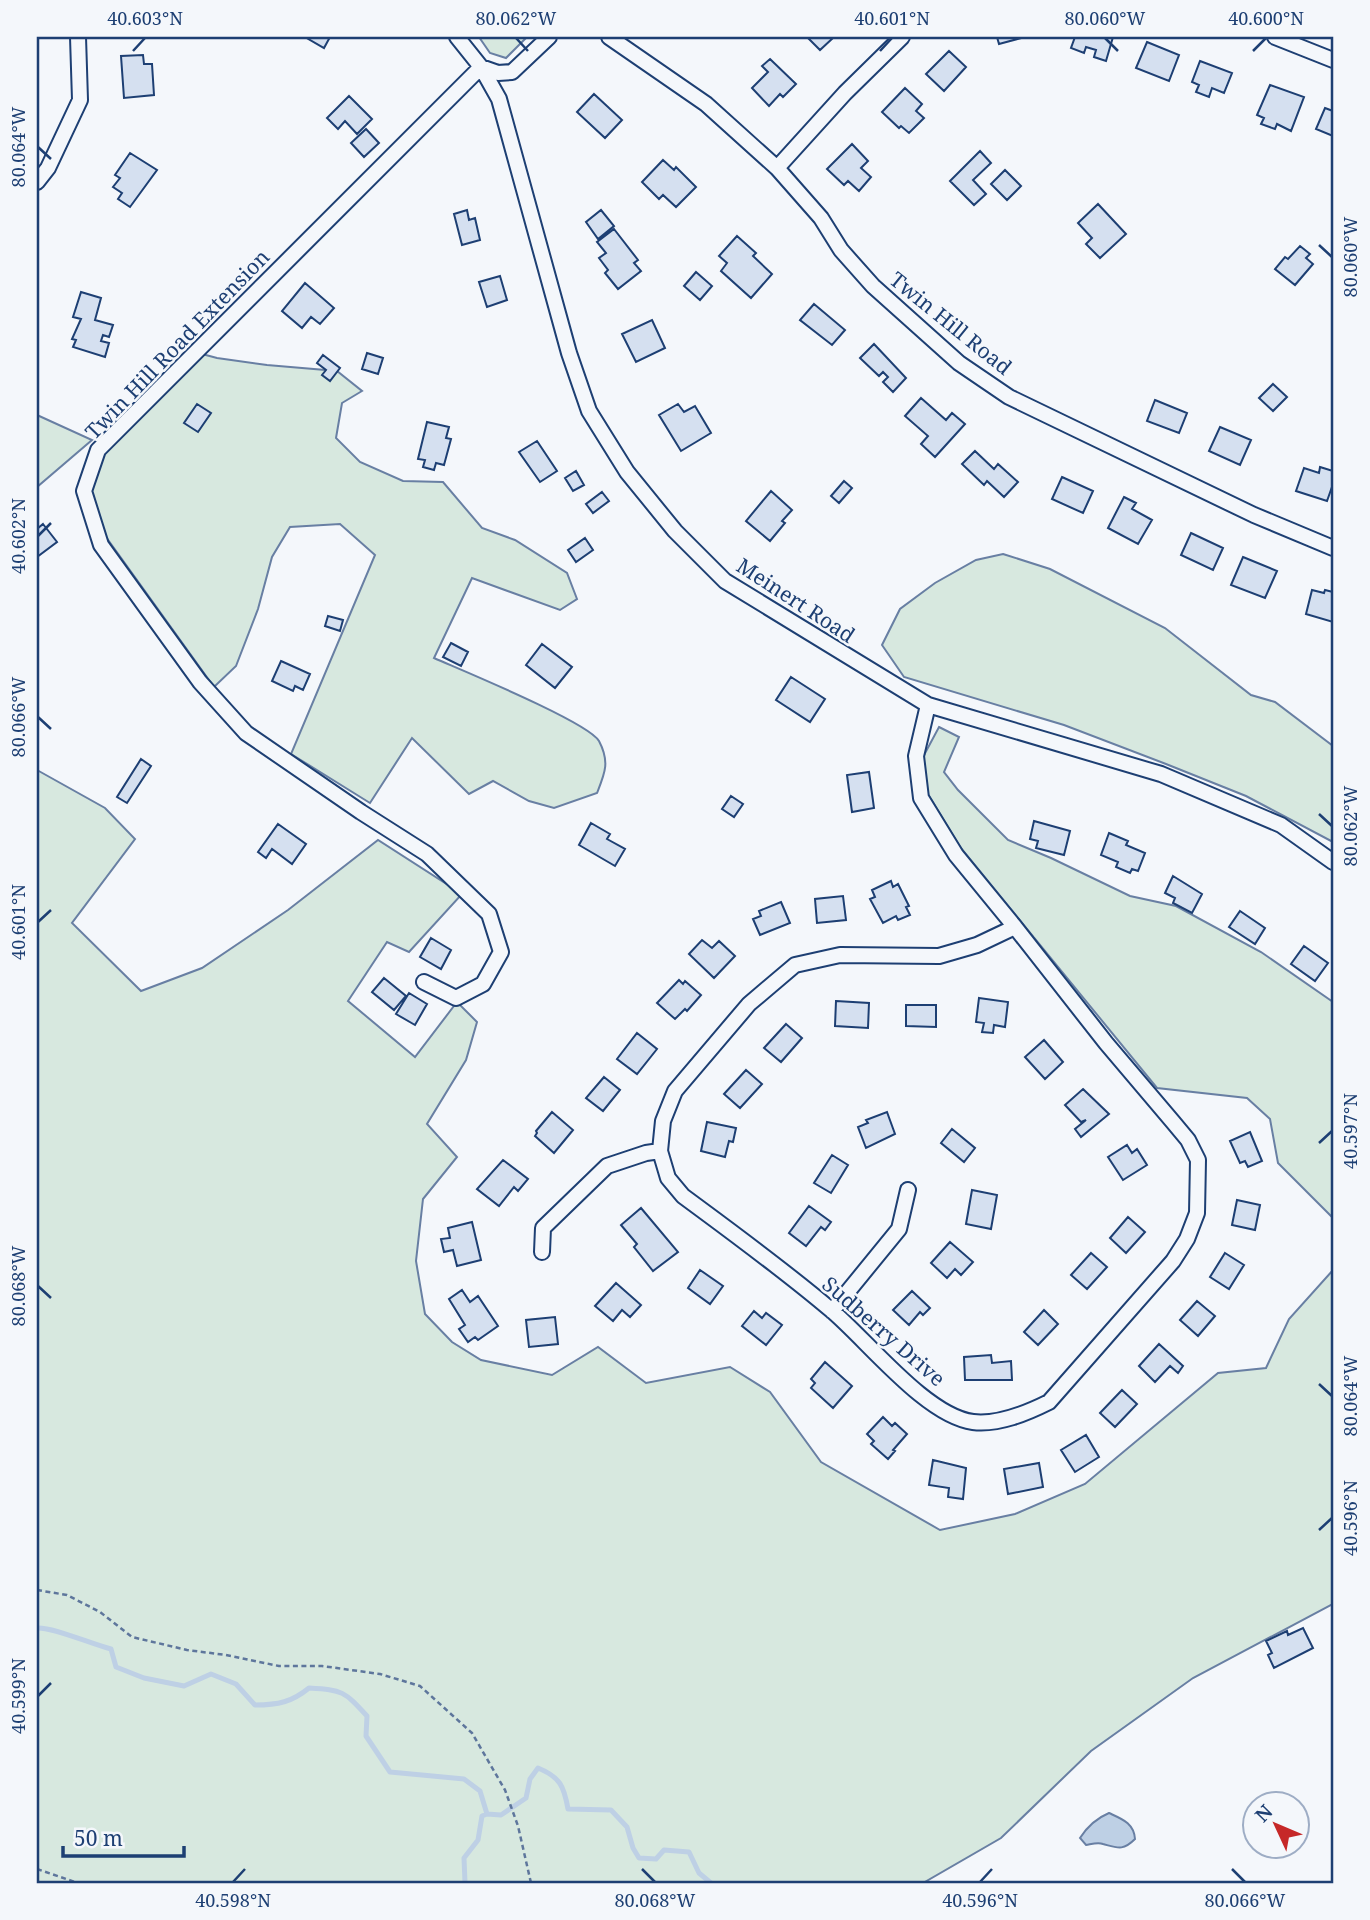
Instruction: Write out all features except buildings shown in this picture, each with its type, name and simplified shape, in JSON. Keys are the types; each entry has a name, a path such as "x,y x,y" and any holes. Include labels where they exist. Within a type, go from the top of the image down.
{"street":[{"path":"37,182 48,167 80,100 78,37"},
{"name":"Meinert Road","path":"457,37 481,66 499,99 569,353 589,411 627,472 675,531 725,581 928,705 1095,752 1161,774 1281,825 1333,862"},
{"path":"481,66 498,73 512,72 550,37"},
{"name":"Twin Hill Road","path":"609,37 706,104 777,168 821,218 841,250 873,286 959,362 1009,397 1254,515 1333,548"},
{"path":"777,168 845,93 902,37"},
{"path":"1275,37 1333,60"},
{"name":"Twin Hill Road Extension","path":"424,982 456,998 483,984 501,952 489,914 427,854 360,812 246,733 200,682 101,545 84,491 99,450 481,66"},
{"name":"Sudberry Drive","path":"928,705 916,756 921,798 956,855 1016,927 1106,1043 1188,1140 1198,1160 1197,1213 1187,1239 1173,1261 1049,1402 1024,1415 972,1422 925,1399 832,1311 682,1196 668,1178 660,1151 663,1121 675,1091 749,1004 795,965 840,955 939,956 977,945 1016,927"},
{"path":"542,1252 543,1228 607,1166 660,1151"},
{"path":"832,1311 899,1229 908,1190"}],"path":[{"path":"37,1590 66,1595 100,1612 132,1637 187,1650 279,1666 322,1666 380,1674 420,1686 472,1733 505,1790 531,1883"},
{"path":"37,1869 78,1883"}],"shaded area":[{"path":"479,37 527,37 506,58 490,53"},
{"path":"202,354 267,365 337,371 362,391 342,403 336,438 360,462 403,481 443,482 482,528 515,540 567,573 577,599 560,610 472,578 434,658 549,710 590,732 599,741 605,761 597,793 554,808 529,801 493,781 469,794 412,738 370,803 291,754 375,555 340,524 290,527 272,557 258,609 236,666 214,687 106,537 90,487 104,453"},
{"path":"37,415 92,440 37,487"},
{"path":"1003,554 1050,569 1165,628 1251,695 1275,702 1333,746 1333,842 1246,796 1166,764 1064,725 904,677 882,645 900,609 935,583 976,560"},
{"path":"939,727 959,737 944,772 958,790 1008,840 1130,896 1176,906 1261,952 1333,1002 1333,1218 1278,1163 1270,1119 1247,1098 1157,1088 960,847 926,791 923,757"},
{"path":"37,770 105,808 135,839 72,923 141,991 202,968 288,910 378,840 462,894 409,952 387,942 348,1001 415,1057 457,1002 477,1022 466,1060 427,1124 457,1157 423,1199 416,1261 425,1314 452,1342 481,1360 552,1375 598,1347 646,1383 730,1367 770,1392 821,1462 940,1530 1015,1514 1085,1484 1218,1373 1266,1368 1289,1319 1333,1270 1333,1604 1193,1678 1091,1751 1001,1838 923,1883 37,1883"}],"water":[{"path":"1109,1813 1130,1825 1135,1839 1120,1848 1099,1843 1086,1845 1080,1838 1096,1820"}],"waterway":[{"path":"37,1628 111,1649 116,1667 144,1678 184,1686 211,1674 236,1684 255,1705 284,1702 309,1688 342,1693 367,1716 366,1736 390,1772 464,1779 480,1791 487,1814 501,1815 526,1798 530,1779 538,1768 560,1783 568,1809 611,1810 627,1827 639,1858 656,1859 664,1850 689,1852 699,1873 711,1883"},
{"path":"465,1883 464,1858 478,1840 482,1816 487,1814"}]}
